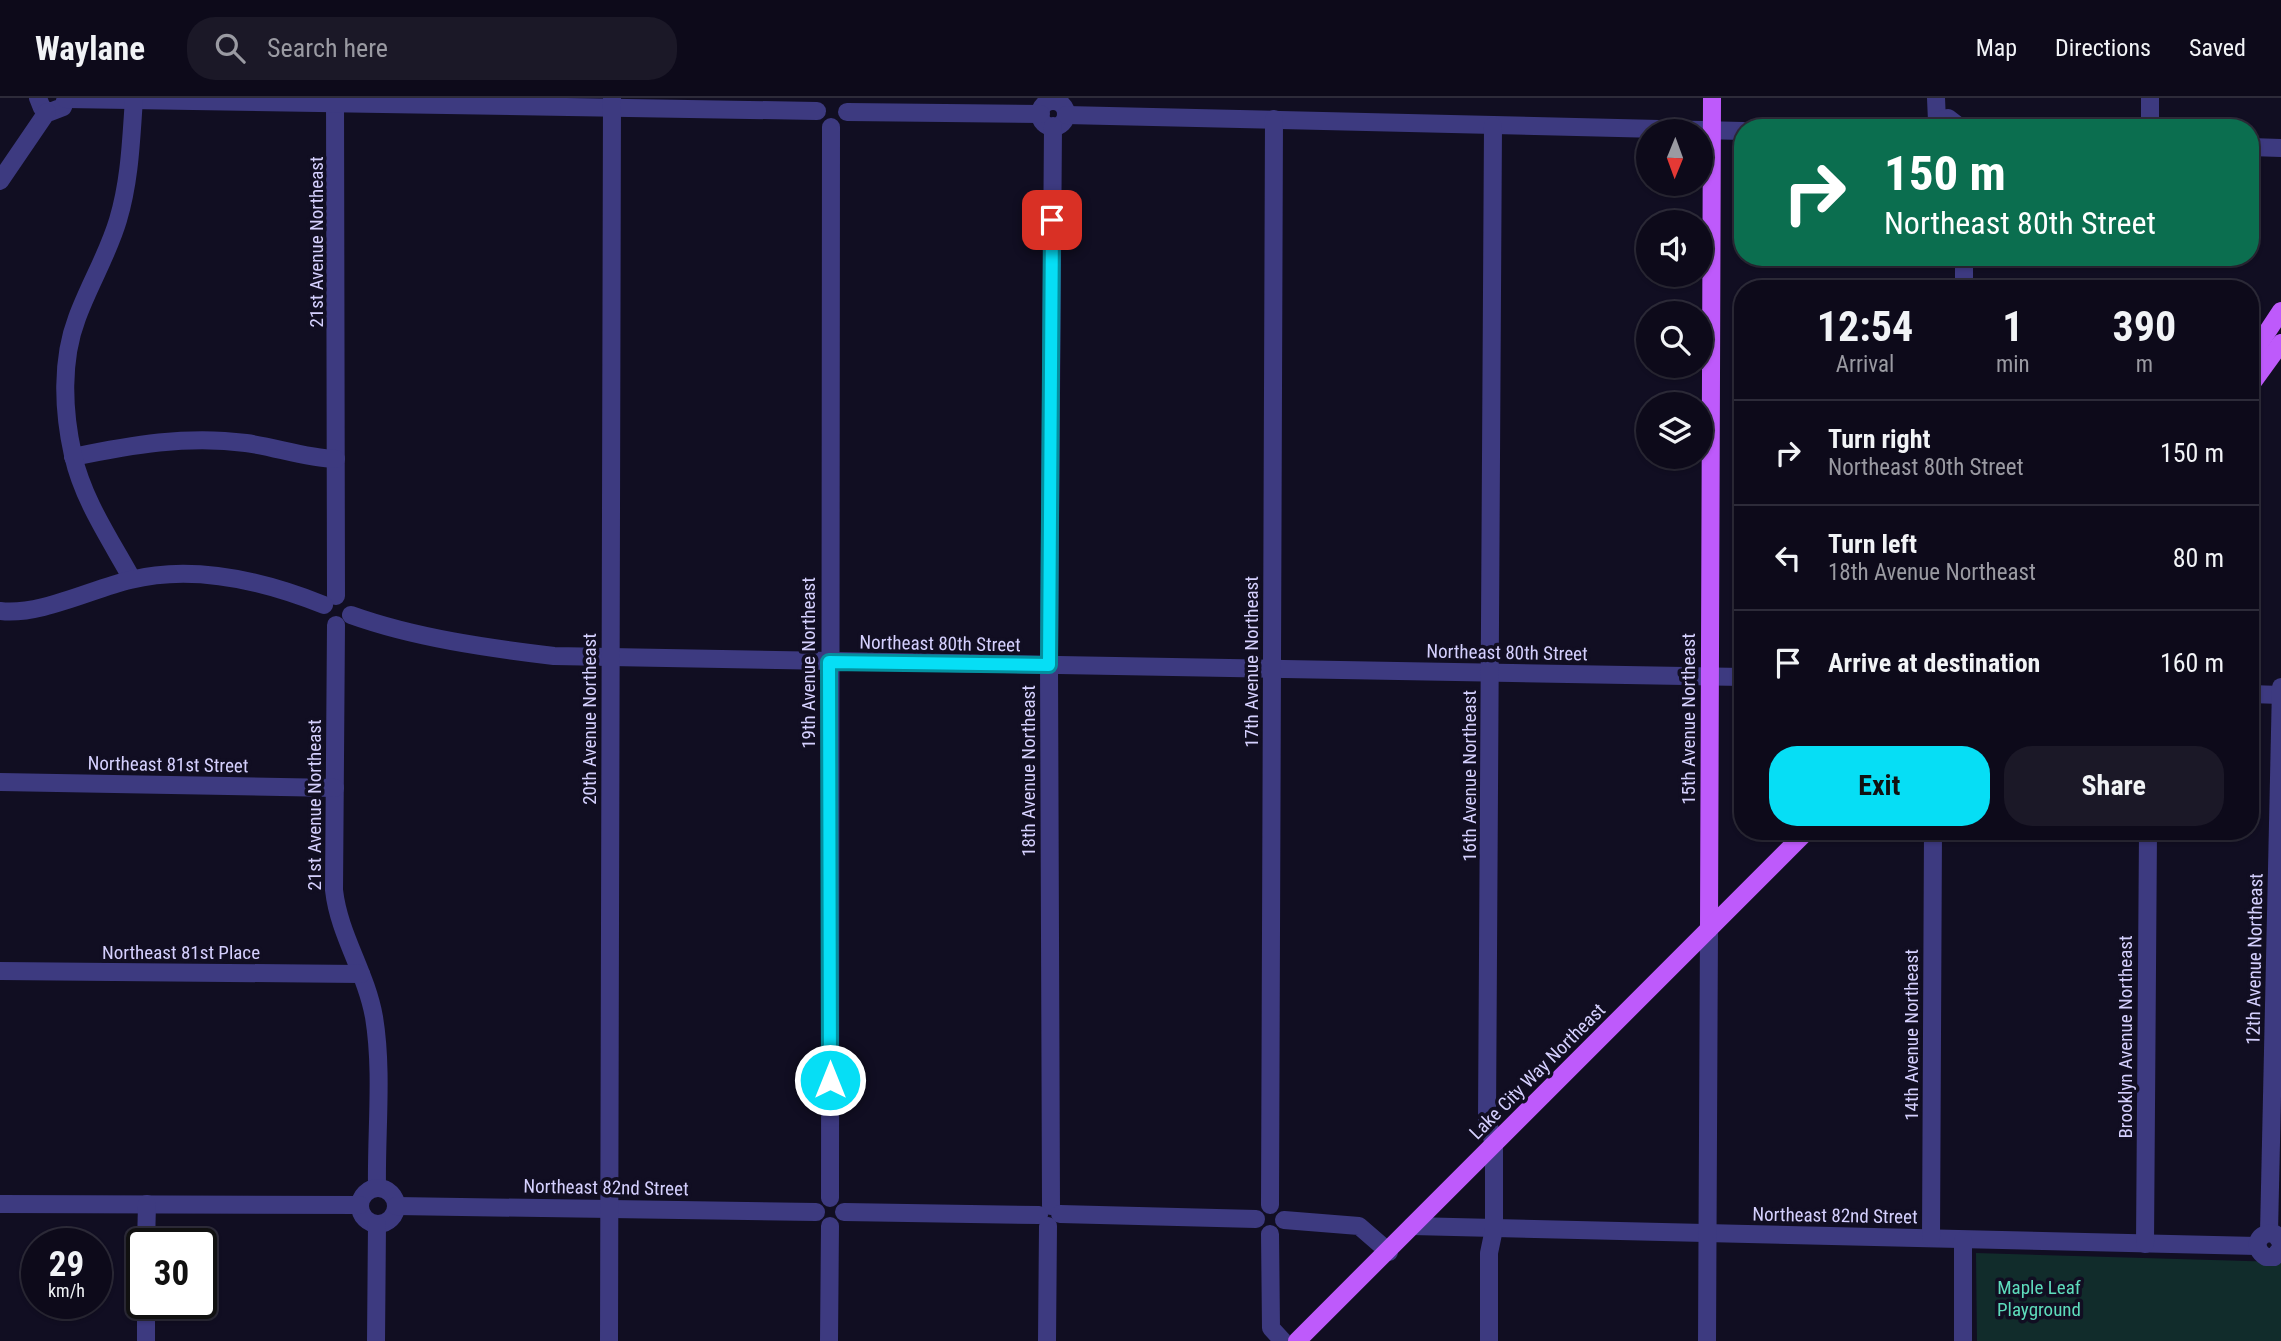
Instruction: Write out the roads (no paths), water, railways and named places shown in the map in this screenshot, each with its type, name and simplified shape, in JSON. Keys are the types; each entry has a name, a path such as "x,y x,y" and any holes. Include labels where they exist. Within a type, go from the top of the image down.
{"main road":[{"name":"15th Avenue Northeast","path":"1711,119 1712,98"},
{"name":"15th Avenue Northeast","path":"1709,929 1711,196"},
{"path":"2259,344 2281,311"},
{"path":"2259,376 2278,354"},
{"name":"Lake City Way Northeast","path":"1297,1341 1389,1252 1798,840"}],"street":[{"path":"20,98 59,110 66,98 821,104 820,122 831,127 842,123 843,105 1053,111 1176,108 1274,119 1636,128"},
{"path":"1934,119 1936,98"},
{"path":"2150,98 2150,119"},
{"path":"132,579 95,514 73,457 66,401 68,356 77,318 102,265 124,199 131,153 134,99"},
{"name":"21st Avenue Northeast","path":"330,600 336,459 335,100"},
{"name":"20th Avenue Northeast","path":"609,1341 612,102"},
{"path":"0,181 41,103"},
{"name":"18th Avenue Northeast","path":"1047,1341 1053,111"},
{"name":"17th Avenue Northeast","path":"1270,1205 1274,119"},
{"name":"16th Avenue Northeast","path":"1489,1341 1489,1253 1494,1229 1494,1145 1487,1119 1493,125"},
{"name":"19th Avenue Northeast","path":"830,1198 831,127"},
{"path":"1713,130 1734,131"},
{"path":"2259,147 2281,148"},
{"path":"73,457 136,444 180,440 245,443 316,458 336,459"},
{"path":"0,611 57,602 132,579 215,575 330,600 348,600 344,620 325,619 330,600"},
{"name":"21st Avenue Northeast","path":"344,620 335,789 336,910 341,929 361,974 373,1014 377,1040 377,1188"},
{"name":"Northeast 80th Street","path":"344,620 380,624 514,651 610,658 1734,677"},
{"name":"12th Avenue Northeast","path":"2269,1240 2281,687"},
{"path":"2259,694 2281,695"},
{"name":"Northeast 81st Street","path":"0,782 335,789"},
{"name":"14th Avenue Northeast","path":"1931,1238 1933,840"},
{"name":"Brooklyn Avenue Northeast","path":"2145,1244 2148,840"},
{"name":"15th Avenue Northeast","path":"1707,1341 1709,929"},
{"name":"Northeast 81st Place","path":"0,971 361,974"},
{"path":"377,1188 392,1194 396,1206 390,1220 377,1224 362,1216 360,1205 366,1192 377,1188"},
{"path":"830,1198 841,1203 844,1212 839,1223 830,1226 821,1223 816,1212 821,1202 830,1198"},
{"path":"0,1204 360,1205"},
{"path":"146,1204 146,1228"},
{"path":"1270,1205 1281,1210 1284,1220 1279,1230 1270,1234 1261,1230 1256,1219 1260,1209 1270,1205"},
{"name":"Northeast 82nd Street","path":"396,1206 816,1212"},
{"path":"844,1212 1256,1219"},
{"path":"1284,1220 1359,1226 1389,1252"},
{"path":"376,1341 377,1224"},
{"path":"829,1341 830,1226"},
{"name":"Northeast 82nd Street","path":"1412,1226 2145,1244 2269,1240 2262,1255 2270,1258 2278,1254 2281,1248"},
{"path":"1270,1234 1271,1328 1283,1341"},
{"path":"1963,1341 1964,1240"},
{"path":"146,1319 146,1341"}],"park label":[{"name":"Maple Leaf Playground","path":"2039,1298"}]}
